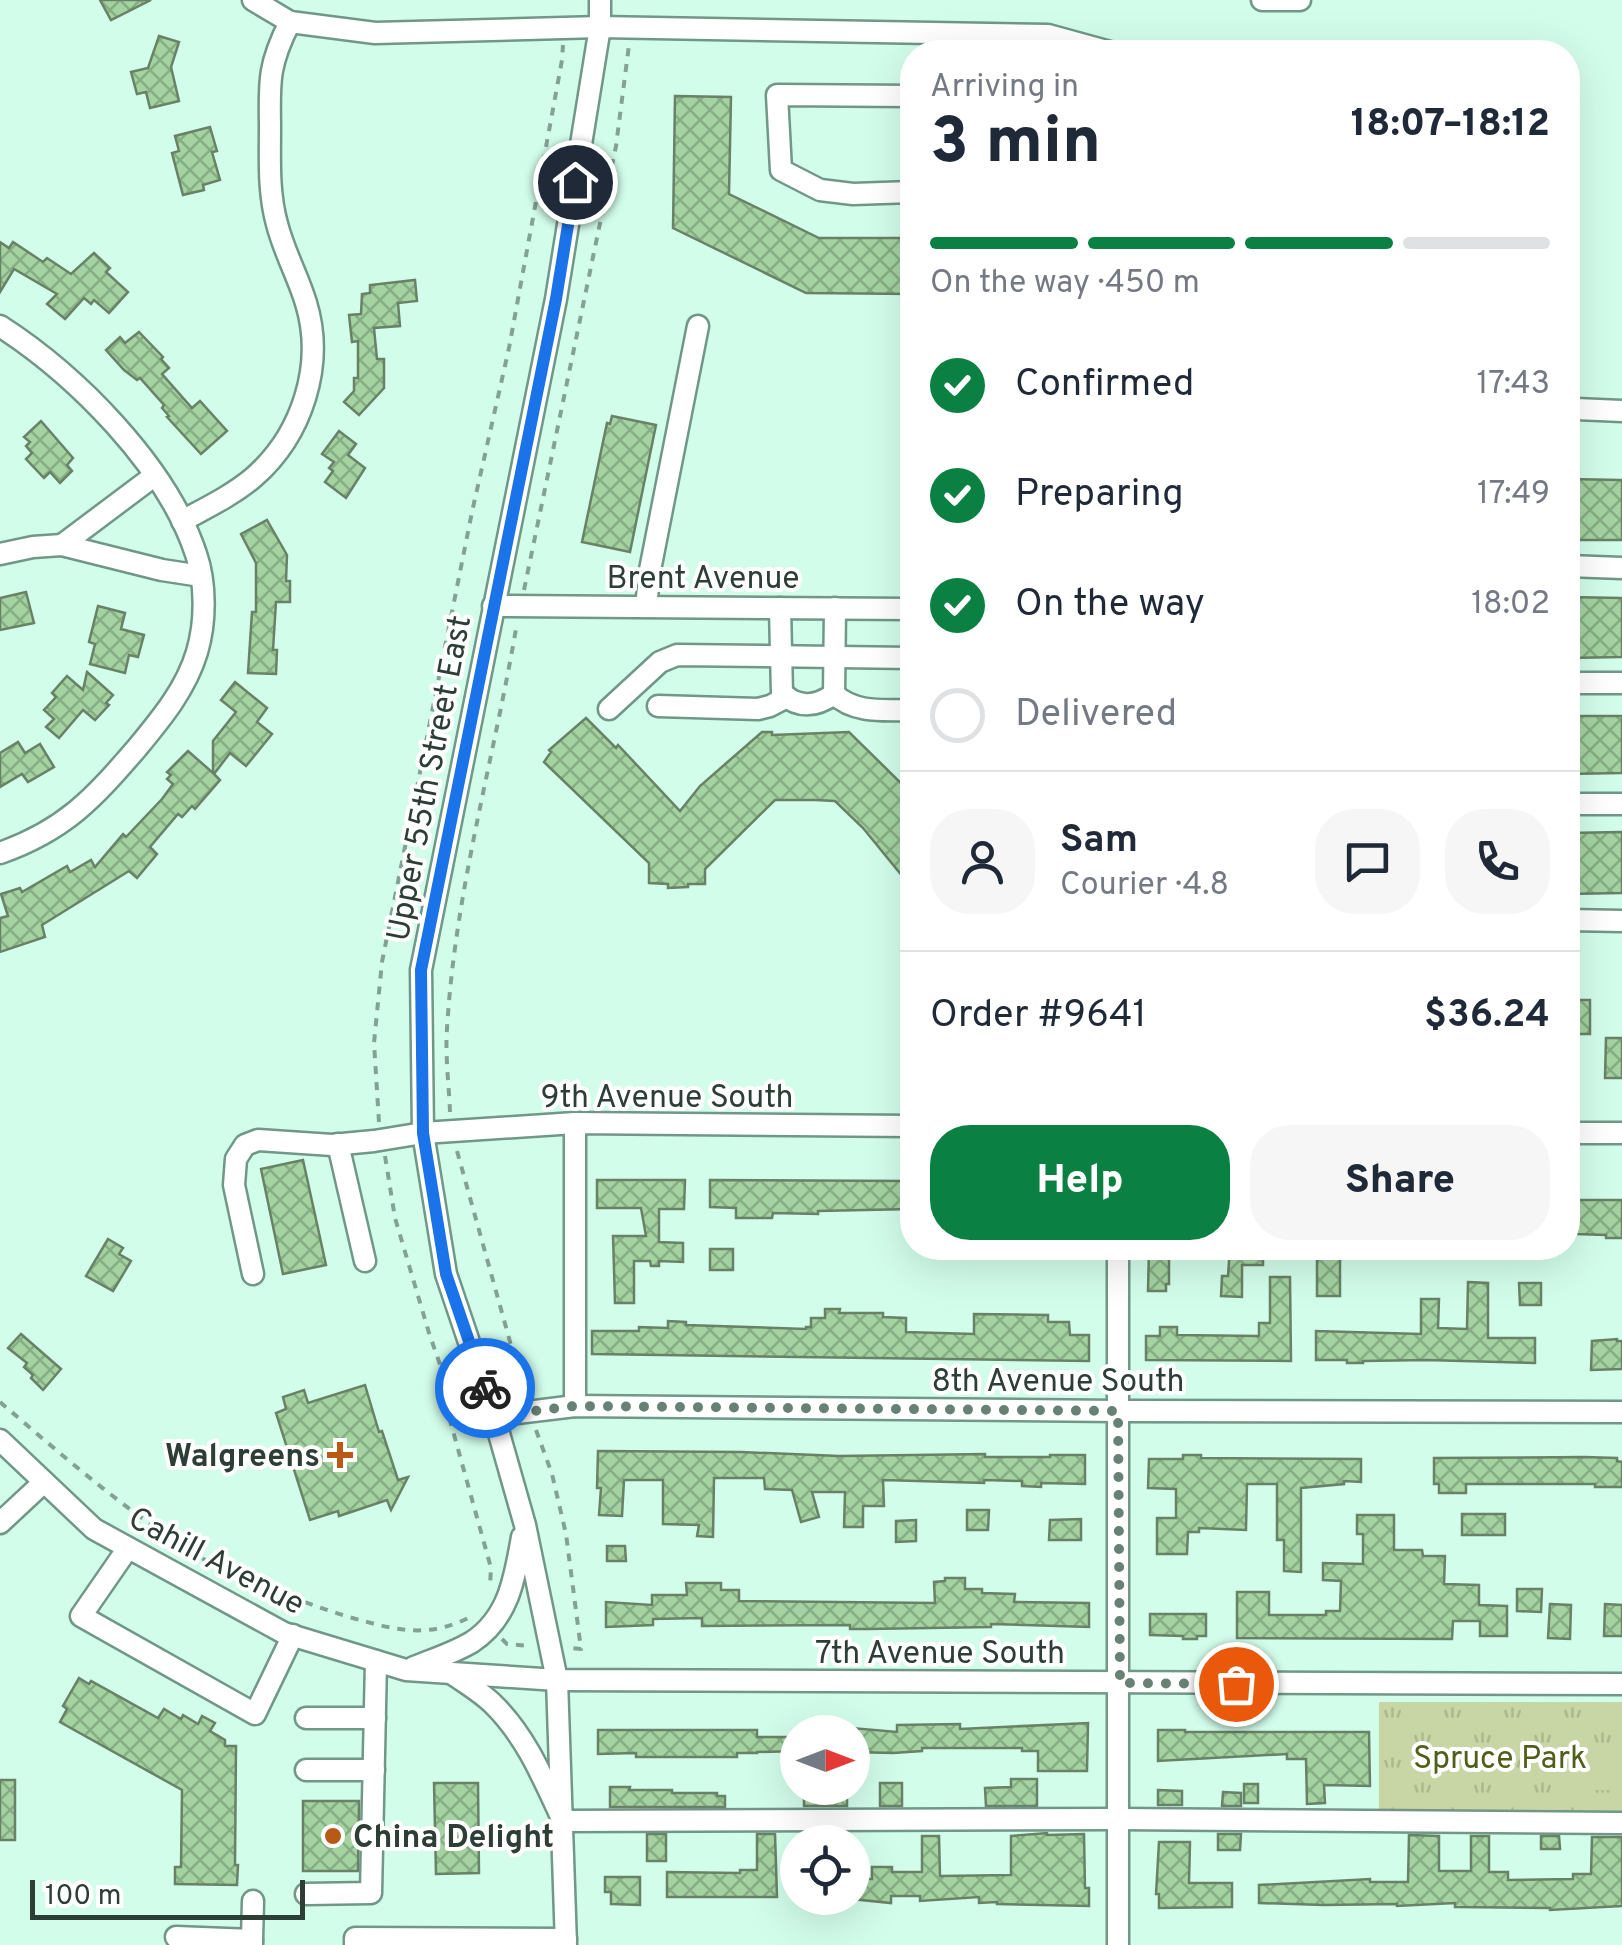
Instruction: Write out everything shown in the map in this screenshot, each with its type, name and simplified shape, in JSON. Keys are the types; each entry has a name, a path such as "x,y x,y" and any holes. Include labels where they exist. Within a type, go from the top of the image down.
{"street":[{"path":"253,0 290,22 375,33 600,27 902,40"},
{"name":"Upper 55th Street East","path":"566,1942 557,1680 525,1525 494,1416 446,1274 423,1133 421,970 556,299 600,27 600,0"},
{"path":"1262,0 1300,0"},
{"path":"182,521 226,497 264,467 293,430 305,400 312,336 306,305 276,224 270,180 271,68 276,48 290,22"},
{"path":"999,40 1048,35 1066,40"},
{"path":"900,96 778,95 782,170 820,190 852,194 900,192"},
{"path":"0,326 64,374 118,428 182,521 201,576 197,652 177,697 159,722 85,806 38,838 0,853"},
{"path":"646,606 698,326"},
{"path":"1580,409 1622,411"},
{"path":"62,546 154,476"},
{"path":"0,554 62,546 201,576"},
{"path":"1580,566 1622,568"},
{"name":"Brent Avenue","path":"493,606 900,608"},
{"path":"780,608 782,694 809,706 834,694"},
{"path":"835,608 834,694 844,704 864,709 900,710"},
{"path":"608,709 660,662 677,655 900,658"},
{"path":"1580,683 1622,683"},
{"path":"658,706 758,709 786,697"},
{"path":"1580,804 1622,804"},
{"path":"1580,920 1622,921"},
{"path":"575,1123 575,1406"},
{"name":"9th Avenue South","path":"253,1274 234,1185 236,1159 245,1146 258,1140 338,1144 423,1133 575,1123 900,1126"},
{"path":"1580,1133 1622,1134"},
{"path":"338,1144 365,1262"},
{"path":"1118,1260 1118,1945"},
{"name":"8th Avenue South","path":"494,1416 575,1406 1622,1412"},
{"name":"Cahill Avenue","path":"0,1440 94,1529 284,1633 406,1670 557,1680"},
{"path":"0,1523 44,1482"},
{"path":"406,1670 471,1642 500,1617 513,1584 525,1525"},
{"path":"128,1548 81,1616 254,1714 293,1636"},
{"path":"306,1894 371,1894 376,1661"},
{"path":"452,1674 492,1702 517,1732 564,1821 1622,1824"},
{"name":"7th Avenue South","path":"557,1680 1622,1684"},
{"path":"306,1718 375,1718"},
{"path":"306,1770 374,1770"},
{"path":"176,1937 252,1942 253,1900"},
{"path":"355,1945 355,1938 566,1942"}],"path":[{"path":"506,1644 581,1649 566,1534 552,1474 530,1412 452,1132 446,1033 456,936 616,146 631,28"},
{"path":"0,1402 152,1524 229,1574"}],"green space":[{"name":"Spruce Park","path":"1379,1702 1622,1702 1622,1812 1379,1814"},
{"path":"1594,1754 1622,1754 1622,1790 1594,1790"}],"building":[{"path":"100,0 151,0 111,20"},
{"path":"159,36 179,42 171,67 179,101 150,108 146,92 137,94 131,72 148,68"},
{"path":"675,96 731,97 729,194 819,238 900,238 900,294 806,293 673,228"},
{"path":"210,127 220,180 203,185 204,190 183,195 172,153 179,151 175,136"},
{"path":"0,242 9,248 13,242 43,262 47,258 71,274 94,253 110,268 106,272 128,292 109,313 94,300 91,304 84,298 65,319 47,304 57,294 14,269 0,292"},
{"path":"415,280 417,301 398,303 400,326 374,328 377,359 384,359 384,388 359,415 344,402 354,391 354,378 358,378 358,341 352,342 349,315 361,314 362,294 370,293 370,285"},
{"path":"139,332 163,357 169,368 162,374 192,408 200,401 227,431 201,454 167,417 164,405 140,378 137,380 124,370 106,350 120,337 125,343"},
{"path":"612,416 656,425 630,552 582,542 607,423 610,424"},
{"path":"41,421 73,458 67,465 72,471 60,483 50,472 44,478 26,459 32,453 26,446 30,442 24,437"},
{"path":"339,431 356,444 348,455 365,468 346,498 325,482 334,462 322,454"},
{"path":"1580,479 1622,480 1622,540 1580,540"},
{"path":"267,520 287,555 286,581 290,581 290,602 276,602 276,674 248,673 252,612 256,612 256,563 241,534"},
{"path":"26,592 34,623 0,630 0,598"},
{"path":"1580,597 1622,598 1622,657 1580,658"},
{"path":"98,606 125,613 121,629 144,635 138,657 129,655 125,673 90,664 95,644 89,642"},
{"path":"87,672 113,695 106,703 109,705 95,720 83,710 59,738 46,727 54,719 44,710 67,676 83,690"},
{"path":"235,682 267,708 257,722 272,734 246,766 230,753 214,774 220,780 195,809 192,806 182,817 178,814 150,847 157,854 137,878 129,871 42,925 45,937 0,952 0,918 8,916 1,894 20,888 22,892 67,866 70,872 91,860 95,867 123,834 126,837 162,799 173,784 167,779 171,775 167,772 188,751 213,773 213,741 236,712 221,700"},
{"path":"1580,716 1622,716 1622,773 1580,774"},
{"path":"586,718 616,748 618,745 680,811 700,786 762,732 849,732 900,782 900,873 835,801 775,800 705,869 705,884 668,888 668,884 649,883 649,863 544,762 549,750"},
{"path":"18,742 25,753 40,744 54,767 28,782 22,774 0,787 0,753"},
{"path":"1622,832 1622,893 1580,894 1580,833"},
{"path":"1580,1000 1590,1000 1590,1034 1580,1034"},
{"path":"1606,1038 1622,1038 1622,1078 1605,1078"},
{"path":"303,1160 326,1265 283,1274 261,1169"},
{"path":"597,1180 685,1180 684,1209 659,1209 659,1242 683,1243 683,1262 659,1261 659,1266 651,1266 650,1261 634,1261 634,1303 615,1303 613,1236 646,1236 641,1208 597,1208"},
{"path":"710,1180 900,1181 900,1209 773,1213 772,1218 736,1218 736,1208 710,1207"},
{"path":"1580,1200 1622,1200 1622,1238 1580,1234"},
{"path":"108,1239 123,1248 119,1254 131,1261 113,1291 86,1276"},
{"path":"710,1249 733,1249 733,1270 710,1270"},
{"path":"1149,1260 1169,1260 1166,1291 1148,1291"},
{"path":"1229,1260 1263,1260 1263,1265 1242,1265 1242,1297 1221,1296 1222,1276 1228,1276"},
{"path":"1317,1260 1340,1260 1340,1296 1317,1296"},
{"path":"1270,1277 1290,1277 1291,1361 1146,1360 1146,1336 1160,1336 1160,1327 1177,1327 1177,1335 1259,1336 1259,1323 1270,1323"},
{"path":"1468,1282 1488,1283 1488,1338 1535,1338 1535,1363 1316,1360 1316,1331 1421,1334 1421,1299 1439,1299 1438,1328 1467,1329"},
{"path":"1519,1283 1541,1283 1541,1305 1520,1305"},
{"path":"825,1309 906,1318 906,1332 974,1334 974,1314 1048,1315 1048,1322 1069,1322 1070,1335 1089,1335 1089,1361 592,1354 592,1331 668,1328 668,1321 806,1329 811,1327 811,1318 825,1318"},
{"path":"21,1334 61,1369 43,1390 24,1367 27,1363 8,1348"},
{"path":"1592,1341 1622,1341 1622,1369 1591,1370"},
{"name":"Walgreens","path":"365,1385 398,1480 408,1477 391,1510 387,1500 339,1516 338,1511 310,1520 276,1413 286,1409 283,1397 304,1390 308,1403"},
{"path":"598,1451 839,1456 1085,1455 1085,1484 1041,1483 1041,1487 1022,1486 1022,1481 883,1480 884,1506 863,1506 863,1527 844,1527 845,1492 812,1492 819,1517 801,1522 792,1490 765,1489 764,1478 714,1478 713,1537 697,1536 699,1525 663,1524 663,1480 624,1480 622,1516 599,1515"},
{"path":"1183,1455 1361,1459 1361,1482 1301,1488 1301,1572 1284,1571 1284,1540 1277,1540 1277,1484 1247,1484 1246,1530 1199,1528 1199,1532 1188,1532 1187,1554 1157,1554 1157,1518 1176,1518 1176,1489 1148,1488 1149,1459 1183,1459"},
{"path":"1434,1458 1617,1458 1622,1462 1622,1487 1466,1484 1466,1493 1439,1493 1439,1484 1434,1484"},
{"path":"967,1510 989,1510 988,1530 967,1530"},
{"path":"1462,1514 1505,1514 1505,1535 1462,1535"},
{"path":"1357,1515 1394,1515 1394,1550 1422,1550 1423,1556 1445,1556 1444,1584 1479,1585 1479,1605 1507,1606 1507,1636 1480,1636 1480,1621 1453,1621 1452,1639 1237,1638 1237,1592 1269,1592 1269,1615 1326,1615 1326,1611 1340,1611 1341,1581 1323,1580 1323,1563 1363,1564 1363,1534 1357,1534"},
{"path":"1081,1519 1081,1540 1049,1540 1050,1520"},
{"path":"916,1520 916,1541 896,1542 896,1521"},
{"path":"607,1546 625,1546 626,1561 607,1561"},
{"path":"965,1578 965,1589 982,1589 982,1593 1015,1594 1014,1602 1089,1603 1089,1627 702,1626 702,1618 653,1619 653,1625 606,1627 606,1602 652,1605 652,1595 687,1595 686,1583 721,1583 721,1590 739,1590 739,1601 935,1603 934,1582"},
{"path":"1517,1589 1542,1589 1541,1612 1517,1611"},
{"path":"1550,1604 1571,1605 1570,1639 1548,1638"},
{"path":"1605,1604 1622,1605 1622,1636 1604,1636"},
{"path":"1150,1614 1206,1614 1206,1636 1183,1639 1150,1635"},
{"path":"79,1678 158,1718 164,1709 198,1724 202,1716 215,1723 210,1731 225,1740 225,1746 236,1746 237,1885 175,1884 175,1867 181,1867 182,1790 60,1722 67,1709 63,1706"},
{"path":"1088,1723 1087,1771 1038,1771 1038,1751 1022,1748 870,1752 870,1730 897,1732 897,1725 960,1724 960,1729"},
{"path":"598,1730 757,1730 757,1737 780,1737 780,1752 737,1753 737,1757 598,1754"},
{"path":"1158,1730 1369,1732 1370,1786 1324,1785 1325,1803 1307,1804 1306,1759 1287,1759 1287,1754 1158,1761"},
{"path":"1011,1779 1037,1779 1037,1806 986,1806 985,1788 1011,1787"},
{"path":"0,1780 15,1780 15,1840 0,1840"},
{"path":"434,1783 478,1783 479,1873 436,1874"},
{"path":"880,1783 902,1783 902,1806 880,1806"},
{"path":"1244,1784 1258,1784 1258,1803 1244,1803"},
{"path":"610,1787 717,1793 725,1796 725,1807 610,1807"},
{"path":"1158,1790 1182,1791 1182,1805 1158,1805"},
{"path":"1223,1792 1241,1793 1241,1806 1222,1806"},
{"name":"China Delight","path":"303,1801 359,1801 358,1871 303,1871"},
{"path":"647,1834 666,1834 666,1861 647,1861"},
{"path":"757,1834 775,1834 777,1897 667,1897 667,1872 757,1870"},
{"path":"1084,1834 1089,1906 979,1903 979,1897 920,1901 920,1896 891,1896 891,1903 870,1901 872,1867 922,1872 922,1836 939,1836 940,1876 1011,1875 1011,1836"},
{"path":"1218,1834 1241,1834 1240,1850 1218,1850"},
{"path":"1409,1835 1439,1836 1439,1871 1471,1871 1471,1836 1489,1836 1489,1872 1508,1872 1508,1880 1573,1879 1573,1874 1591,1874 1592,1837 1622,1837 1622,1906 1550,1910 1455,1907 1455,1903 1259,1903 1259,1885 1370,1879 1408,1882"},
{"path":"1541,1836 1559,1836 1560,1849 1541,1849"},
{"path":"1159,1842 1190,1842 1189,1883 1232,1883 1232,1907 1159,1908"},
{"path":"605,1877 640,1877 640,1905 611,1904 611,1892 605,1892"}],"way so far":[{"path":"485,1388 494,1416 575,1406 1118,1411 1120,1683 1236,1684"}],"place":[{"name":"Walgreens","path":"340,1455"},
{"name":"China Delight","path":"333,1836"}],"route":[{"path":"485,1388 446,1274 423,1133 421,970 556,299 575,182"}]}
